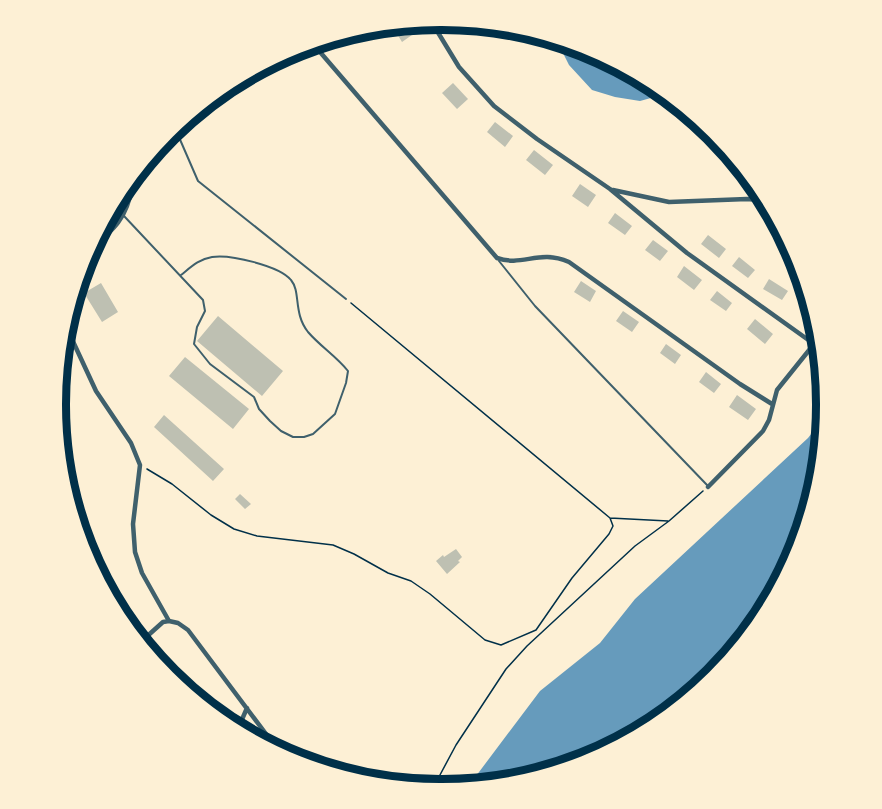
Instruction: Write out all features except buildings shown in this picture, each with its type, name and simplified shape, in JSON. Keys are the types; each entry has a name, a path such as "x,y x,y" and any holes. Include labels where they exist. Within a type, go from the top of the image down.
{"street":[{"path":"437,30 459,67 494,106 537,139 610,189 687,253 810,341"},
{"path":"319,51 498,258 514,262 535,256 551,257 568,262 740,384 772,404"},
{"path":"610,189 669,202 754,200"},
{"path":"106,237 124,216 131,195"},
{"path":"72,340 96,391 131,443 140,465 133,524 135,552 141,573 168,621"},
{"path":"708,487 763,431 777,390 811,348"},
{"path":"147,636 163,622 168,621 188,630 268,736"},
{"path":"241,721 247,708"}],"lane":[{"path":"179,137 198,181 346,299"},
{"path":"124,216 203,300 205,311 197,327 194,345 210,364 254,398 259,409 270,421 293,437 304,437 313,434 335,414 348,371 339,359 326,351 308,332 300,318 296,289 291,279 281,272 260,264 224,257 212,257 196,262 181,275"},
{"path":"498,258 535,306 708,487"}],"path":[{"path":"140,465 172,484 211,515 234,529 257,536 333,545 388,573 411,581 485,640 501,645 536,630 572,578 609,534 613,526 610,518 346,299"},
{"path":"438,779 456,745 506,669 527,646 635,546 669,521 708,487"},
{"path":"610,518 669,521"}],"water":[{"path":"562,50 607,69 655,97 640,101 592,90 569,65"},
{"path":"815,429 803,501 787,548 752,613 706,669 669,702 607,740 538,766 475,777 540,691 600,643 635,599"}]}
